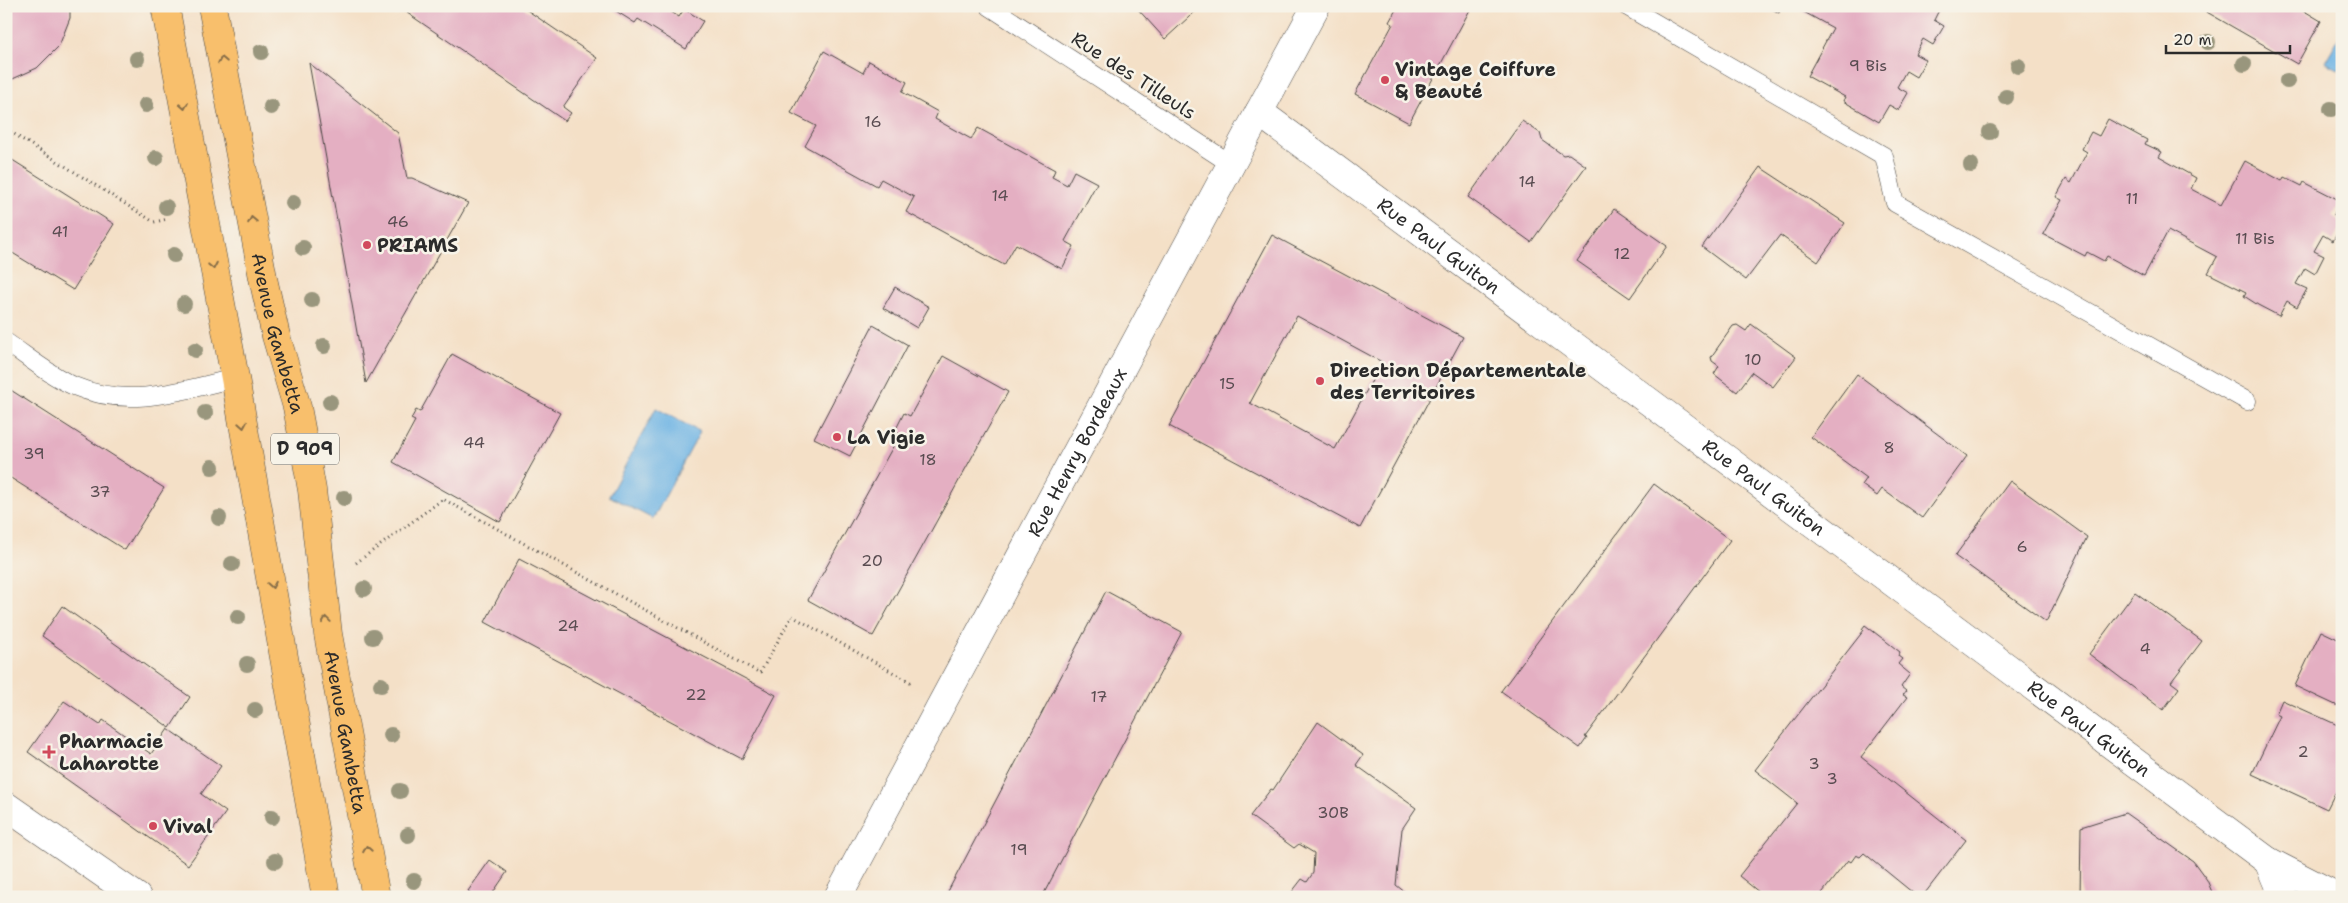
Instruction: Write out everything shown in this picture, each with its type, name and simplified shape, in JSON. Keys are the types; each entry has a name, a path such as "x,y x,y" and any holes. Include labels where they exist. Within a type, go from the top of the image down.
{"main road":[{"name":"D 909","path":"165,6 235,378 326,897"},
{"name":"Avenue Gambetta","path":"212,6 264,283 276,336 298,408 312,490 328,634 376,897"}],"street":[{"name":"Rue Henry Bordeaux","path":"838,897 1316,6"},
{"name":"Rue Paul Guiton","path":"1259,112 2268,861 2338,897"},
{"path":"6,806 137,897"},
{"name":"Rue Paul Guiton","path":"2268,861 2284,897"}],"lane":[{"name":"Rue des Tilleuls","path":"989,6 1231,164"},
{"path":"1626,6 1884,156 1895,203 2247,401"},
{"path":"6,342 49,373 74,386 105,396 141,398 235,378"}],"path":[{"path":"6,129 154,222 203,212"},
{"path":"322,588 443,500 760,673 792,616 943,701"}],"water":[{"path":"2342,32 2342,71 2325,62"},
{"path":"656,408 700,432 653,519 609,496"}],"building":[{"path":"6,6 70,6 70,18 59,46 37,68 6,82"},
{"path":"397,6 521,6 597,58 563,107 571,113 565,121"},
{"path":"608,6 662,6 679,17 684,9 703,21 686,49 638,19 635,23"},
{"path":"1135,6 1201,6 1165,39"},
{"path":"1398,6 1472,6 1409,123 1355,94 1393,24 1389,22"},
{"path":"1767,6 1782,6 1779,13"},
{"path":"1793,6 1941,6 1934,20 1944,26 1933,45 1923,39 1915,54 1926,60 1916,77 1906,71 1897,87 1908,93 1898,110 1889,105 1879,122 1843,101 1845,97 1807,76 1833,28"},
{"path":"2184,6 2195,6 2192,11"},
{"path":"2208,6 2296,6 2321,21 2297,64 2205,11"},
{"path":"824,51 863,73 869,61 907,82 902,92 938,112 935,119 971,139 978,128 1055,170 1052,177 1067,185 1074,171 1097,183 1065,241 1074,246 1062,269 1016,244 1004,265 906,212 914,197 881,179 877,186 805,146 816,126 791,113"},
{"path":"309,63 398,133 407,178 412,178 468,203 366,383"},
{"path":"2108,119 2147,140 2145,144 2162,152 2159,157 2196,178 2191,189 2221,205 2245,161 2282,181 2284,177 2302,186 2304,182 2341,201 2333,216 2342,222 2342,225 2333,241 2323,235 2314,251 2324,256 2315,274 2305,268 2296,284 2307,289 2297,307 2287,301 2279,316 2258,305 2244,296 2246,292 2208,273 2217,257 2168,231 2144,276 2107,256 2104,261 2087,252 2085,256 2043,234 2062,200 2056,197 2066,179 2071,183 2087,152 2082,149 2091,132 2099,136"},
{"path":"1522,121 1540,133 1542,140 1563,155 1569,154 1586,166 1531,242 1468,197"},
{"path":"6,156 114,224 73,290 6,249"},
{"path":"1760,167 1845,223 1818,262 1780,235 1746,280 1702,247"},
{"path":"1614,209 1667,246 1630,298 1577,261"},
{"path":"1272,235 1463,337 1360,528 1169,426","holes":["1297,316 1382,362 1335,449 1250,403"]},
{"path":"895,287 929,307 917,328 883,308"},
{"path":"1751,324 1796,357 1773,387 1752,372 1737,392 1714,374 1719,366 1712,361 1711,357 1733,326 1737,325 1746,331"},
{"path":"873,325 908,345 850,456 814,438"},
{"path":"452,354 560,413 500,522 393,462 415,421 411,419 416,410 420,412"},
{"path":"943,356 1008,392 873,636 808,600 900,434 895,431 904,413 910,416"},
{"path":"1857,374 1967,456 1922,518 1882,489 1877,496 1862,485 1867,478 1811,437"},
{"path":"6,387 164,488 125,550 6,475"},
{"path":"2010,481 2087,537 2046,622 1955,556"},
{"path":"1654,484 1730,540 1585,737 1587,738 1580,748 1501,691"},
{"path":"519,559 776,695 742,759 485,622"},
{"path":"1106,591 1182,632 1042,897 945,897"},
{"path":"2135,592 2202,641 2171,682 2179,688 2163,710 2089,654"},
{"path":"62,606 190,697 170,728 42,636"},
{"path":"1865,625 1900,652 1898,656 1902,659 1898,664 1910,674 1901,687 1906,691 1903,695 1907,697 1861,757 1966,840 1922,897 1918,897 1864,853 1860,857 1856,855 1851,862 1848,860 1819,897 1765,897 1739,876 1797,803 1755,770 1864,630 1862,629"},
{"path":"2321,631 2342,641 2342,708 2295,686"},
{"path":"2282,700 2342,727 2342,797 2335,793 2327,809 2252,774 2280,716 2276,714"},
{"path":"64,701 100,725 103,720 151,754 168,729 221,766 201,794 226,812 188,865 28,752"},
{"path":"1318,722 1363,755 1356,765 1416,808 1402,829 1396,885 1411,897 1288,897 1302,879 1307,882 1313,873 1314,853 1299,844 1294,848 1250,816 1271,789 1273,790"},
{"path":"2125,813 2193,861 2207,880 2214,897 2080,897 2081,827"},
{"path":"490,860 507,872 490,897 476,897 468,891"}],"place":[{"name":"Vintage Coiffure & Beauté","path":"1385,80"},
{"name":"PRIAMS","path":"367,245"},
{"name":"Direction Départementale des Territoires","path":"1320,381"},
{"name":"La Vigie","path":"837,437"},
{"name":"Pharmacie Laharotte","path":"49,752"},
{"name":"Vival","path":"153,826"}]}
